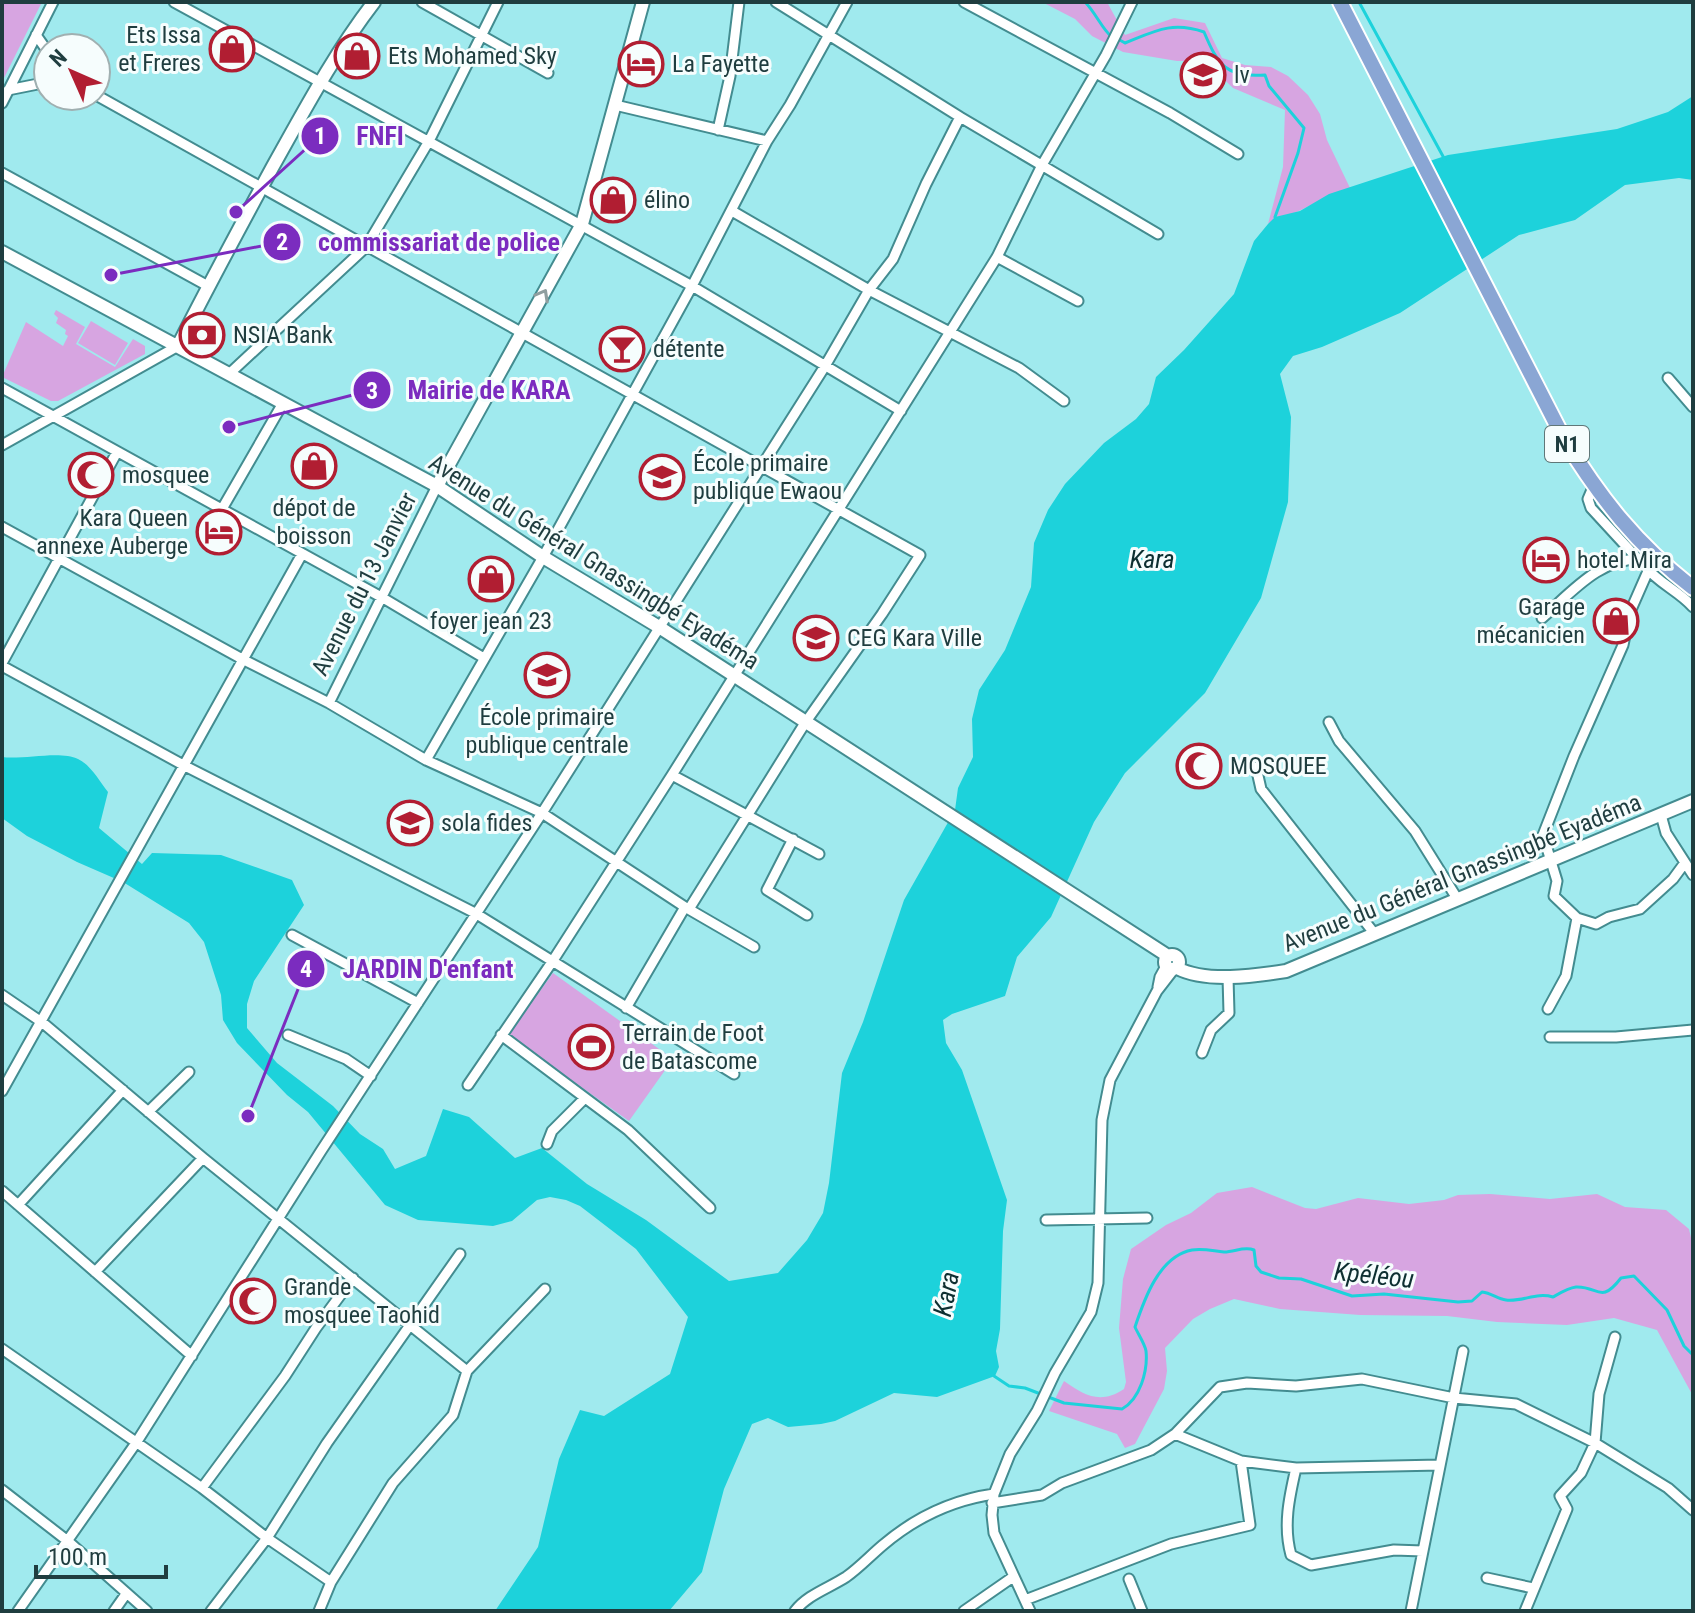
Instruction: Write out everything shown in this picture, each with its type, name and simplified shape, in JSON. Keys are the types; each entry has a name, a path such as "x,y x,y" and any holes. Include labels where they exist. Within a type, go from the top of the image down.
{"highway":[{"name":"N1","path":"1340,2 1545,404 1641,555 1693,588"}],"main road":[{"path":"178,346 318,83 348,35 374,2"},
{"name":"Avenue du 13 Janvier","path":"437,486 582,224 643,2"},
{"name":"Avenue du Général Gnassingbé Eyadéma","path":"2,252 437,486 543,557 659,627 1121,925 1171,963 1198,973 1228,977 1286,971 1693,801"}],"street":[{"path":"38,32 53,2"},
{"path":"174,2 582,224 901,411"},
{"path":"422,2 548,73"},
{"path":"229,374 366,247 429,141 498,2"},
{"path":"718,130 730,76 739,2"},
{"path":"776,2 960,117 1158,234"},
{"path":"426,760 543,557 692,286 767,141 831,35 847,2"},
{"path":"964,2 1170,113 1238,154"},
{"path":"468,1085 552,962 672,775 997,257 1042,165 1106,55 1132,2"},
{"path":"2,103 32,43"},
{"path":"8,90 32,85"},
{"path":"112,104 920,555 805,723 626,1008"},
{"path":"615,105 767,141"},
{"path":"18,1611 136,1443 321,1151 542,813 825,366 869,290 893,259 960,117"},
{"path":"2,173 208,286"},
{"path":"732,211 869,290 1019,368 1064,401"},
{"path":"997,257 1078,301"},
{"path":"2,445 178,346"},
{"path":"1668,378 1693,407"},
{"path":"2,388 383,598 484,658"},
{"path":"222,509 283,403"},
{"path":"117,452 2,664 185,766 475,913 734,1074"},
{"name":"Avenue du 13 Janvier","path":"329,703 437,486"},
{"path":"2,527 244,660 329,703 426,760 542,813 615,863 754,947"},
{"path":"2,1091 43,1023 302,554"},
{"path":"1542,618 1601,567 1641,555 1648,571 1693,607"},
{"path":"1648,571 1630,612 1623,645 1543,835 1557,881 1554,896 1577,918 1596,924 1609,917 1640,909 1673,879 1684,864"},
{"path":"1329,722 1339,741 1415,831 1458,900"},
{"path":"1256,767 1261,789 1374,933"},
{"path":"672,775 819,854"},
{"path":"1661,815 1666,833 1693,875"},
{"path":"793,839 767,890 807,915"},
{"path":"1548,1009 1566,976 1577,918"},
{"path":"292,935 418,1003"},
{"path":"1030,1611 994,1533 993,1499 1010,1454 1091,1312 1098,1283 1102,1120 1110,1080 1171,963"},
{"path":"1202,1053 1211,1030 1229,1013 1228,977"},
{"path":"2,995 43,1023 203,1158 467,1371"},
{"path":"1550,1037 1616,1037 1693,1030"},
{"path":"288,1035 346,1059 371,1076"},
{"path":"501,1035 628,1130 710,1208"},
{"path":"148,1112 189,1072"},
{"path":"18,1205 123,1090"},
{"path":"547,1144 552,1131 585,1098"},
{"path":"95,1272 203,1158"},
{"path":"2,1191 192,1356"},
{"path":"1046,1220 1147,1218"},
{"path":"211,1611 267,1538 327,1443 460,1254"},
{"path":"202,1488 353,1278"},
{"path":"319,1611 331,1582 393,1483 453,1415 467,1371 545,1289"},
{"path":"1525,1611 1567,1509 1560,1496 1581,1473 1595,1443 1599,1394 1615,1337"},
{"path":"2,1349 331,1582"},
{"path":"1411,1611 1463,1351"},
{"path":"795,1611 801,1603 847,1576 887,1541 929,1512 965,1498 1042,1495 1062,1483 1151,1450 1175,1434 1220,1387 1247,1383 1296,1386 1362,1379 1454,1398 1516,1404 1595,1443 1668,1488 1693,1510"},
{"path":"1175,1434 1241,1461 1296,1468 1440,1465"},
{"path":"1025,1600 1171,1544 1250,1525 1241,1461"},
{"path":"1296,1468 1287,1514 1287,1541 1291,1555 1311,1565 1394,1550 1423,1551"},
{"path":"2,1490 69,1542 147,1611"},
{"path":"964,1611 1013,1577"},
{"path":"1487,1578 1533,1588"},
{"path":"1129,1579 1142,1611"},
{"path":"114,1611 126,1594"}],"shaded area":[{"path":"2,2 42,2 2,82"},
{"path":"1042,2 1107,2 1125,35 1174,18 1205,23 1222,58 1245,65 1271,67 1288,76 1308,95 1320,114 1327,140 1350,188 1268,224 1283,167 1285,110 1233,88 1205,61 1177,61 1123,52 1092,36 1075,19"},
{"path":"56,310 85,327 76,344 115,367 133,339 145,346 145,354 58,401 51,401 2,377 26,322 63,346 68,336 66,330 56,323"},
{"path":"91,321 128,343 115,365 78,343"},
{"name":"Terrain de Foot de Batascome","path":"553,973 673,1059 629,1121 508,1035"},
{"path":"1252,1187 1305,1208 1316,1209 1358,1198 1409,1204 1458,1195 1550,1199 1597,1194 1625,1207 1666,1210 1689,1229 1693,1247 1693,1396 1657,1330 1614,1318 1567,1325 1497,1322 1447,1316 1360,1315 1280,1309 1234,1299 1193,1319 1165,1348 1167,1371 1164,1389 1135,1444 1125,1448 1117,1434 1049,1411 1064,1381 1092,1396 1107,1396 1124,1389 1126,1382 1119,1328 1123,1279 1131,1249 1166,1225 1191,1213 1217,1193"}],"water":[{"name":"Kara","path":"1693,96 1693,180 1679,178 1625,185 1575,220 1519,235 1400,313 1322,347 1293,356 1280,374 1291,417 1288,502 1261,598 1205,693 1125,773 1094,822 1051,917 1017,957 1005,996 943,1020 946,1043 962,1070 1007,1200 996,1351 999,1367 995,1376 937,1397 894,1393 835,1421 821,1424 788,1427 768,1418 752,1424 724,1489 702,1572 669,1611 495,1611 538,1547 559,1459 580,1410 604,1416 670,1374 688,1317 636,1249 580,1206 566,1200 550,1197 537,1200 512,1221 493,1226 418,1220 385,1205 308,1112 287,1095 237,1043 223,1020 221,995 204,942 189,923 123,882 27,836 2,818 2,757 61,755 83,762 108,792 99,828 142,864 152,853 221,855 292,880 304,905 254,981 247,1004 247,1028 277,1063 333,1106 360,1134 383,1149 395,1169 426,1156 443,1109 469,1117 515,1158 542,1148 587,1184 646,1220 729,1281 778,1273 807,1240 823,1213 842,1073 863,1022 904,900 955,810 958,788 973,757 972,719 979,690 1005,650 1031,587 1034,543 1048,510 1065,484 1104,443 1136,419 1149,404 1156,377 1234,294 1254,241 1275,217 1300,211 1329,194 1448,155 1617,129 1668,112"}],"waterway":[{"path":"1085,2 1111,36"},
{"path":"1359,2 1445,160"},
{"path":"1118,39 1125,43 1173,27 1193,29 1204,32 1225,67 1241,74 1265,75 1269,86 1304,128 1275,217"},
{"name":"Kpéléou","path":"994,1376 1009,1386 1025,1388 1064,1403 1122,1409 1134,1399 1144,1376 1146,1351 1135,1327 1148,1292 1170,1261 1180,1254 1200,1249 1224,1252 1254,1250 1256,1266 1261,1272 1279,1278 1301,1279 1352,1296 1384,1294 1458,1302 1472,1301 1482,1292 1512,1300 1553,1297 1576,1287 1604,1292 1621,1278 1634,1276 1667,1310 1684,1346 1693,1355"}],"place":[{"name":"Ets Issa et Freres","path":"232,49"},
{"name":"Ets Mohamed Sky","path":"357,56"},
{"name":"La Fayette","path":"641,64"},
{"name":"lv","path":"1203,75"},
{"name":"élino","path":"613,200"},
{"name":"FNFI","path":"236,212"},
{"name":"commissariat de police","path":"111,275"},
{"name":"NSIA Bank","path":"202,335"},
{"name":"détente","path":"622,349"},
{"name":"Mairie de KARA","path":"229,427"},
{"name":"dépot de boisson","path":"314,466"},
{"name":"mosquee","path":"91,475"},
{"name":"École primaire publique Ewaou","path":"662,477"},
{"name":"Kara Queen annexe Auberge","path":"219,532"},
{"name":"hotel Mira","path":"1546,560"},
{"name":"foyer jean 23","path":"491,579"},
{"name":"Garage mécanicien","path":"1616,621"},
{"name":"CEG Kara Ville","path":"816,638"},
{"name":"École primaire publique centrale","path":"547,675"},
{"name":"MOSQUEE","path":"1199,766"},
{"name":"sola fides","path":"410,823"},
{"name":"Terrain de Foot de Batascome","path":"591,1047"},
{"name":"JARDIN D'enfant","path":"248,1116"},
{"name":"Grande mosquee Taohid","path":"253,1301"}]}
